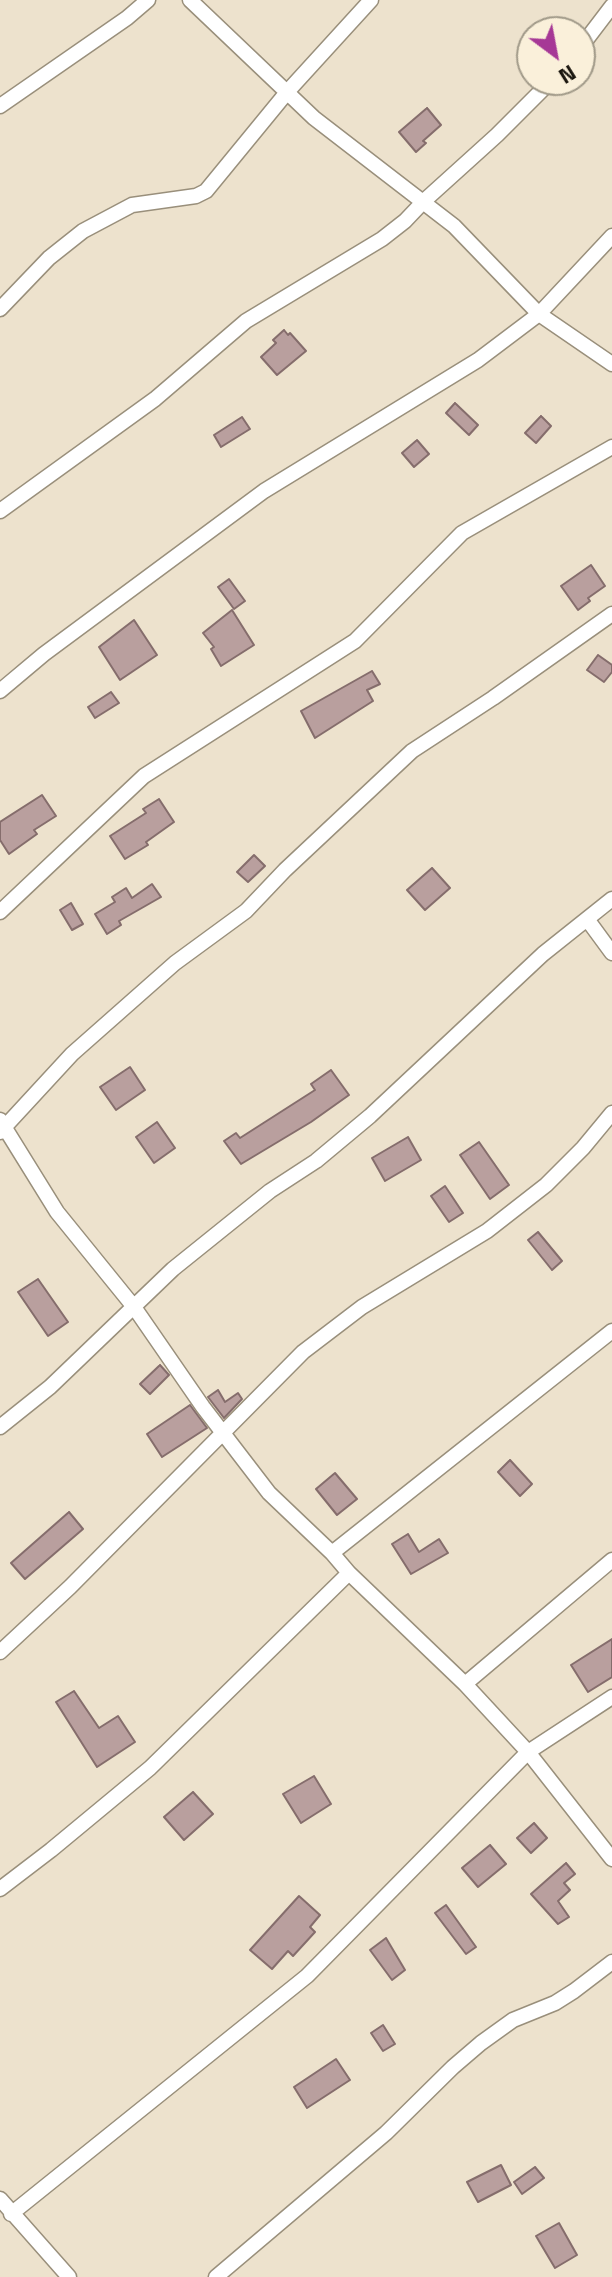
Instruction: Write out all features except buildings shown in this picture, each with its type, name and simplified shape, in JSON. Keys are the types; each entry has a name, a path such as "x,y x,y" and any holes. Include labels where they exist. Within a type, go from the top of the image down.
{"street":[{"path":"0,106 116,26 148,0"},
{"path":"190,0 314,118 454,226 539,314 612,364"},
{"path":"0,309 49,258 83,231 132,205 202,195 288,91 371,0"},
{"path":"596,27 612,6"},
{"path":"0,511 155,399 246,321 382,239 488,144 536,96"},
{"path":"0,691 44,654 264,491 478,360 539,314 612,236"},
{"path":"0,912 144,776 355,641 462,533 612,447"},
{"path":"612,614 402,760 246,911 175,963 72,1054 1,1126 57,1212 134,1307 223,1434 269,1493 465,1684 528,1752 612,1859"},
{"path":"0,1427 50,1387 185,1259 270,1191 316,1161 370,1116 543,954 612,899"},
{"path":"587,919 612,953"},
{"path":"0,1652 70,1587 303,1352 362,1307 487,1231 546,1185 612,1113"},
{"path":"332,1553 612,1331"},
{"path":"465,1684 612,1560"},
{"path":"0,1889 150,1768 349,1573"},
{"path":"11,2214 307,1976 528,1752 612,1697"},
{"path":"216,2277 386,2133 481,2043 513,2020 555,2003 612,1962"},
{"path":"0,2199 69,2277"}]}
